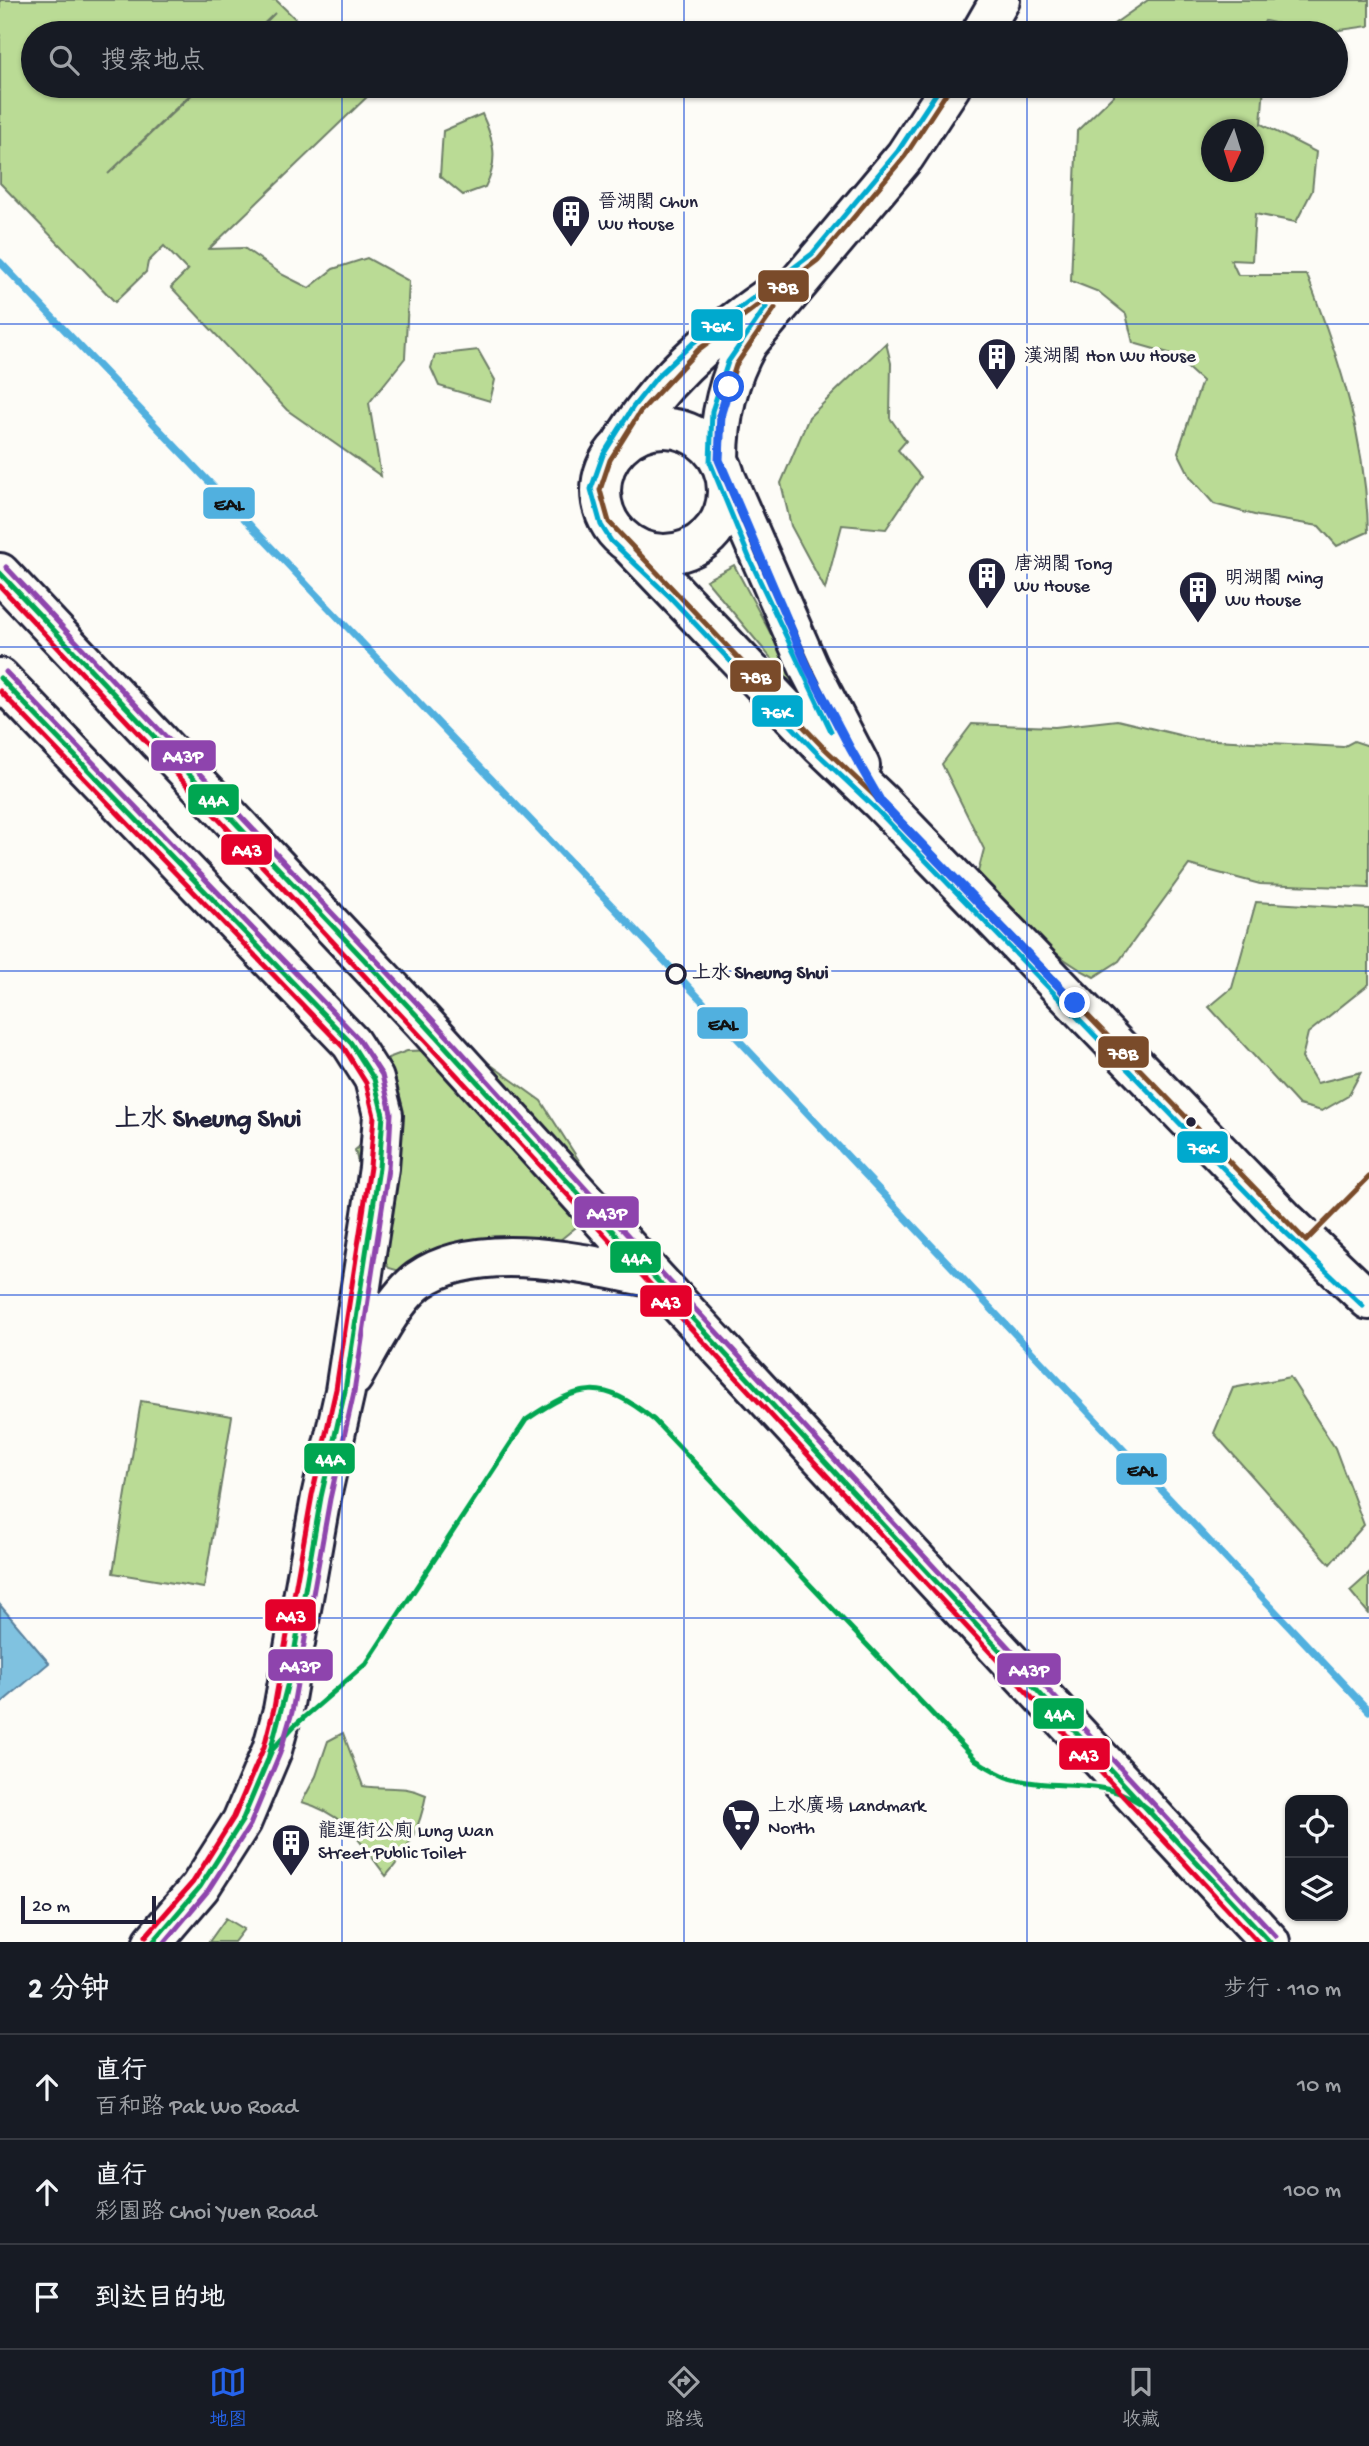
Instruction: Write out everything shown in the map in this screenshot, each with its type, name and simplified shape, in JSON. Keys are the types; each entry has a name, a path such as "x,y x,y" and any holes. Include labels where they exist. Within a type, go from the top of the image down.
{"street":[{"path":"988,21 1000,0"},
{"path":"631,546 655,553 680,553 708,537 725,509 728,492 722,468 721,413 736,365 766,318 864,208 905,156 943,98"},
{"path":"805,272 698,350 640,412 603,474 600,490 609,522 821,745 881,802 1286,1221 1369,1300"},
{"path":"620,446 648,430 665,428 696,437 722,468 808,668 881,802"},
{"path":"0,573 423,1022 655,1278 1270,1942"},
{"path":"0,678 351,1043 374,1079 383,1115 379,1168 345,1391 321,1497 291,1671 272,1750 242,1821 200,1887 153,1942"},
{"path":"345,1391 401,1299 419,1280 444,1269 482,1259 517,1257 563,1260 655,1278"}],"green space":[{"path":"0,0 276,0 298,21 267,21 275,13 267,21 21,21 21,98 187,98 108,174 188,98 366,98 209,249 244,248 283,275 309,288 333,269 367,258 409,281 405,358 369,403 381,476 287,410 171,287 189,269 164,246 148,262 146,272 115,302 0,183"},
{"path":"1148,0 1369,0 1369,26 1348,29 1348,21 1118,21"},
{"path":"1111,98 1263,98 1261,119 1201,119 1201,182 1264,182 1264,126 1316,152 1312,191 1296,222 1255,214 1252,261 1231,260 1238,275 1307,275 1330,338 1357,432 1368,532 1337,546 1319,526 1258,516 1214,504 1191,478 1178,452 1202,381 1172,354 1133,343 1126,314 1099,292 1071,281 1077,131"},
{"path":"482,114 492,142 492,168 485,187 463,195 440,176 443,131"},
{"path":"886,343 891,363 890,418 906,441 898,450 921,477 886,529 842,525 825,589 791,526 781,483 809,417"},
{"path":"478,350 495,380 490,401 439,386 431,368 435,355"},
{"path":"734,565 798,685 795,687 706,580"},
{"path":"1117,720 1196,739 1343,747 1354,741 1369,746 1369,888 1260,884 1189,865 1119,961 1094,977 1076,967 1031,931 978,872 984,849 942,764 972,724 1055,727"},
{"path":"1256,902 1369,909 1369,984 1308,1033 1302,1058 1317,1083 1361,1072 1348,1096 1322,1111 1299,1105 1209,1007 1232,988"},
{"path":"469,1049 541,1101 592,1181 580,1224 524,1269 452,1286 389,1268 381,1256 355,1150 386,1124 388,1058 407,1051"},
{"path":"1290,1377 1335,1448 1364,1525 1330,1564 1214,1433 1233,1388"},
{"path":"141,1401 232,1416 204,1588 113,1573"},
{"path":"1369,1574 1369,1614 1350,1591"},
{"path":"343,1733 363,1786 402,1788 426,1795 412,1839 386,1876 341,1822 317,1807 302,1802 316,1776 328,1741"},
{"path":"226,1918 244,1929 234,1942 209,1942"}],"water":[{"path":"0,1605 49,1663 0,1704"}],"transit line":[{"name":"76K","path":"933,98 898,151 812,254 693,343 657,377 633,407 603,455 591,489 601,525 611,541 670,597 815,751 875,808 1280,1227 1363,1306"},
{"name":"78B","path":"943,98 905,156 818,260 698,350 640,412 610,460 600,490 609,522 821,745 881,802 1306,1241"},
{"name":"EAL","path":"0,262 656,952 1369,1711"},
{"name":"76K","path":"770,301 728,362 712,411 710,462 751,562 831,731"},
{"name":"78B","path":"775,308 736,365 721,413 719,460 759,558 838,726"},
{"name":"A43P","path":"6,567 429,1016 661,1272 1276,1936"},
{"name":"44A","path":"0,573 423,1022 655,1278 1270,1942"},
{"name":"A43","path":"0,586 1258,1942"},
{"name":"A43P","path":"6,672 357,1037 382,1075 391,1113 388,1169 354,1392 330,1499 292,1712 280,1753 250,1825 207,1892 165,1942"},
{"name":"44A","path":"0,678 351,1043 374,1079 383,1115 379,1168 345,1391 321,1497 291,1671 267,1763"},
{"name":"A43","path":"0,691 344,1048 366,1083 374,1116 370,1167 336,1389 312,1495 274,1708 264,1747 234,1817 193,1882 146,1936"},
{"name":"78B","path":"1306,1241 1369,1177"},
{"name":"44A","path":"153,1942 200,1887 242,1821 272,1750 294,1726 366,1664 526,1420 561,1398 591,1390 620,1397 654,1420 976,1760 1010,1778 1117,1792 1134,1799 1151,1811"}],"place":[{"name":"晉湖閣 Chun Wu House","path":"571,248"},
{"name":"漢湖閣 Hon Wu House","path":"997,391"},
{"name":"唐湖閣 Tong Wu House","path":"987,610"},
{"name":"明湖閣 Ming Wu House","path":"1198,624"},
{"name":"上水 Sheung Shui","path":"676,974"},
{"name":"上水廣場 Landmark North","path":"741,1852"},
{"name":"龍運街公廁 Lung Wan Street Public Toilet","path":"291,1877"}],"district":[{"name":"上水 Sheung Shui","path":"208,1121"}],"route":[{"path":"729,387 721,413 719,460 808,668 850,748 881,802 1075,1003"}]}
